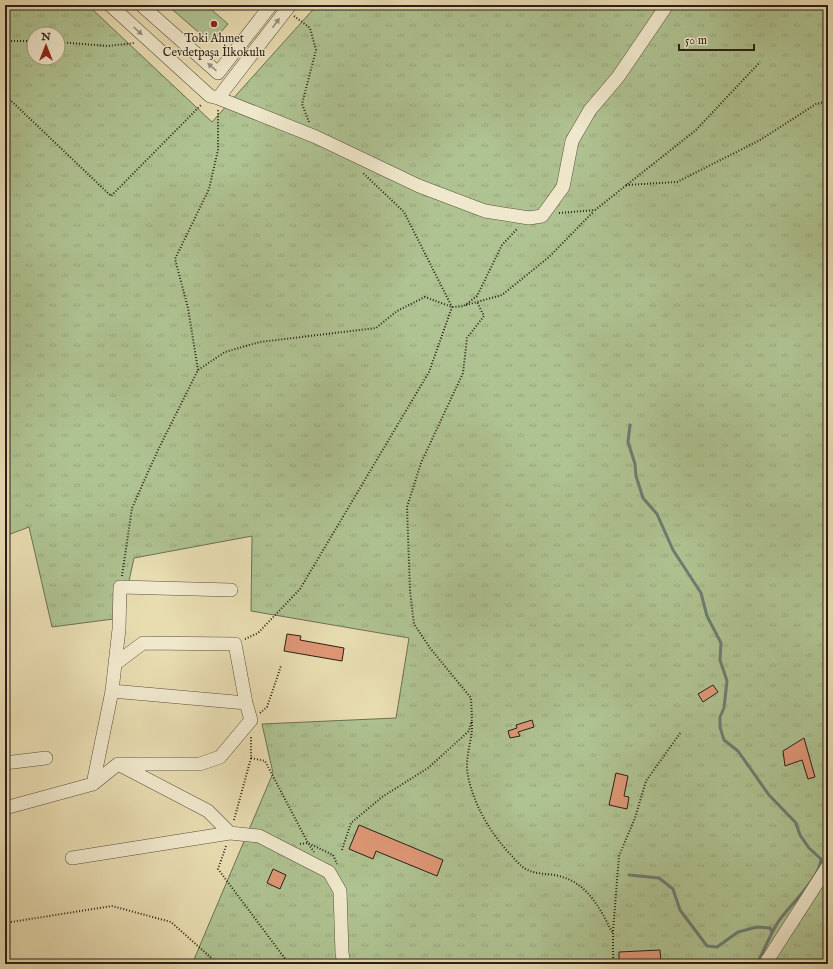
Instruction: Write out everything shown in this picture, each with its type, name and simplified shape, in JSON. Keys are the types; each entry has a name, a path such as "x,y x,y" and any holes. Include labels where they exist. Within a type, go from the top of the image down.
{"street":[{"path":"110,5 214,97 316,137 419,186 484,211 535,217 563,187 572,141 590,110 618,77 667,5"},
{"path":"141,5 218,73 271,5"},
{"path":"214,97 288,7"},
{"path":"93,784 112,691 119,629 120,588 231,590"},
{"path":"5,808 93,784 118,764 200,764 220,757 251,720 246,703 235,644 143,643 115,664"},
{"path":"112,691 246,703"},
{"path":"5,763 46,758"},
{"path":"118,764 208,811 230,833"},
{"path":"72,858 230,833 259,836 329,872 340,891 342,953 344,964"},
{"path":"765,964 828,866"}],"path":[{"path":"288,7 310,28 316,50 302,104 316,137"},
{"path":"5,41 26,41"},
{"path":"66,43 108,46 149,41"},
{"path":"120,588 132,508 158,450 198,370 225,352 260,342 376,328 397,311 424,297 452,307 464,306 502,295 549,257 595,210 696,130 760,62"},
{"path":"5,95 111,196 214,97"},
{"path":"198,370 188,308 175,259 209,189 218,150 214,97"},
{"path":"625,186 677,182 760,140 816,104 828,100"},
{"path":"235,644 258,633 300,589 429,372 452,307 404,212 359,170"},
{"path":"464,306 477,296 502,245 535,217 595,210"},
{"path":"477,302 484,316 467,338 463,373 421,463 407,507 410,591 414,624 430,648 471,698 473,729 467,754 467,774 473,796 502,847 523,868 536,874 559,876 576,883 596,902 613,934"},
{"path":"282,666 267,707 251,720 251,758 230,833 218,869 289,964"},
{"path":"342,850 351,823 382,798 428,768 469,731 472,719"},
{"path":"613,964 613,934 619,856 635,818 646,781 681,732"},
{"path":"251,758 265,761 308,843 316,855"},
{"path":"828,782 824,793 825,812 828,818"},
{"path":"5,923 112,906 171,922 218,964"}],"green space":[{"path":"5,5 94,5 93,10 212,122 317,5 828,5 828,964 194,964 195,957 273,773 262,724 396,718 409,638 251,611 252,536 134,558 121,618 52,627 29,527 5,536"},
{"path":"167,5 206,5 228,24 211,43"}],"building":[{"path":"287,634 301,636 300,640 344,648 342,661 284,651"},
{"path":"713,685 718,692 703,702 698,694"},
{"path":"532,720 534,727 518,732 520,736 510,738 508,731 517,728 516,725"},
{"path":"804,738 815,777 808,779 802,760 785,766 783,751"},
{"path":"616,773 628,776 624,796 629,797 627,809 609,805"},
{"path":"359,825 443,860 437,876 376,851 373,859 349,849"},
{"path":"273,869 286,875 280,889 267,883"},
{"path":"660,950 661,964 619,964 619,952"}],"waterway":[{"path":"630,425 628,442 643,498 657,514 673,550 701,593 707,616 721,643 720,660 727,681 724,708 720,717 720,727 724,740 738,751 769,795 796,823 800,835 809,848 821,859 819,867 810,883 778,922 757,964"},
{"path":"629,875 659,878 673,889 680,910 707,946 717,947 738,932 757,927 770,928 772,932"}],"place":[{"name":"Toki Ahmet Cevdetpaşa İlkokulu","path":"214,24"}]}
